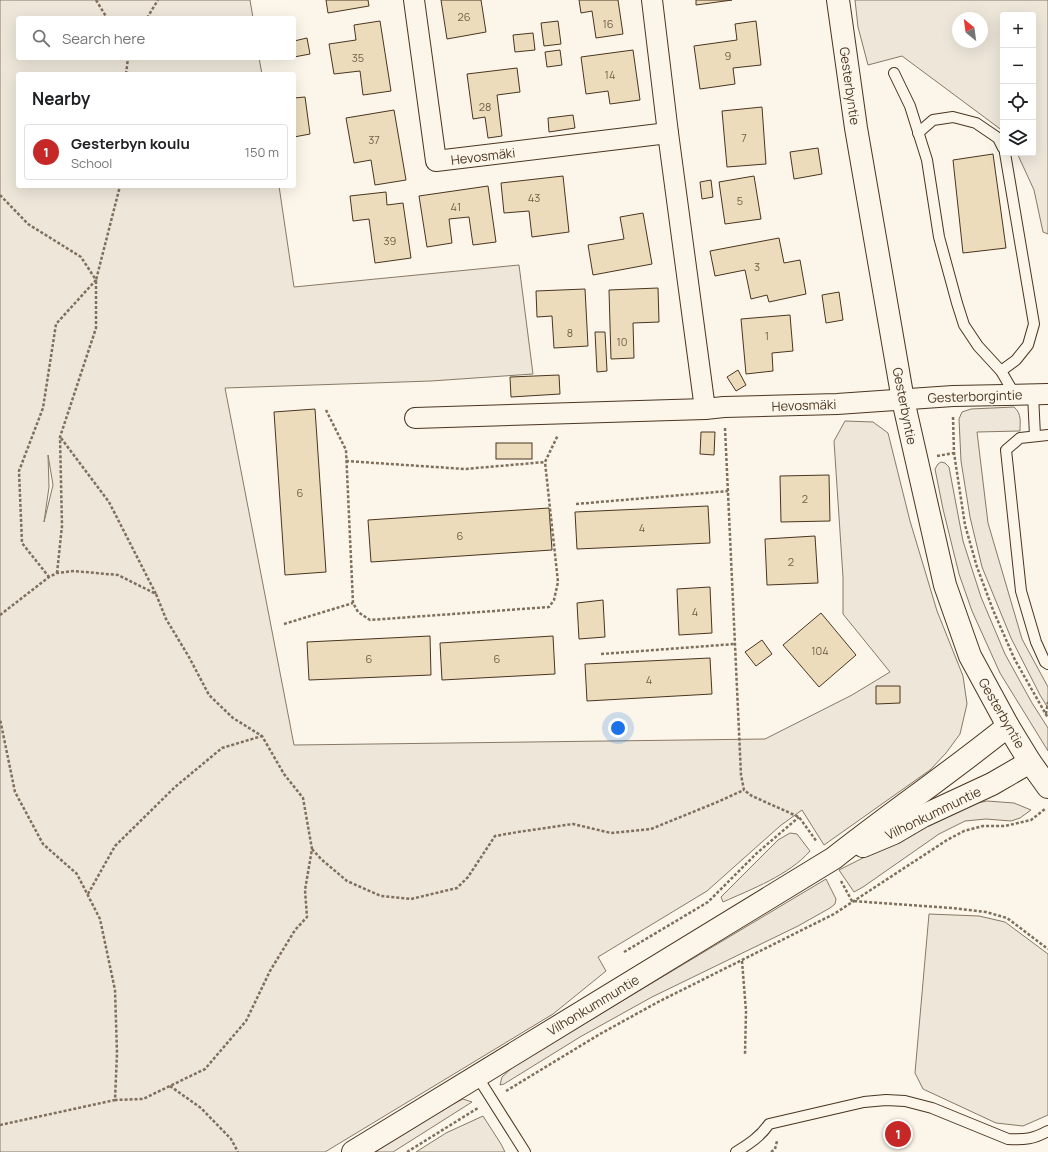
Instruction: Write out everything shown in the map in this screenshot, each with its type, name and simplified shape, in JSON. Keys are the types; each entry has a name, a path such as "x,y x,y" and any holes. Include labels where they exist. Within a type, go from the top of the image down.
{"street":[{"name":"Hevosmäki","path":"414,0 436,161 668,133"},
{"path":"652,0 668,133 714,408"},
{"name":"Gesterbyntie","path":"838,0 856,128 903,400 945,585 970,656 1008,726 1030,762 1048,787"},
{"name":"Gesterborgintie","path":"903,400 953,396 1032,394"},
{"name":"Hevosmäki","path":"415,418 837,404 903,400"},
{"name":"Vilhonkummuntie","path":"837,868 885,818 912,800 1008,726"},
{"name":"Vilhonkummuntie","path":"353,1152 477,1076 837,868 923,816 992,784 1030,762"}],"lane":[{"path":"894,73 910,106 927,160 939,237 956,303 964,325 978,346 1001,371 1032,394 1035,436"},
{"path":"918,133 933,120 953,117 976,123 998,138 1000,142"},
{"path":"1001,371 1016,360 1028,345 1034,324 1006,156"},
{"path":"1048,435 1020,438 1006,450 1021,591 1036,642 1045,662 1048,664"},
{"path":"477,1076 525,1152"},
{"path":"736,1152 754,1142 764,1132 769,1124 864,1102 886,1100 905,1101 932,1108 1008,1138 1021,1140 1033,1138 1048,1132"}],"path":[{"path":"96,0 106,16"},
{"path":"148,16 158,0"},
{"path":"126,72 128,60"},
{"path":"57,574 62,526 60,437 96,328 96,280 119,188"},
{"path":"0,195 28,224 81,257 96,280"},
{"path":"49,577 22,543 20,471 43,408 56,324 96,280"},
{"path":"953,396 954,453 967,532 977,567 993,610 1015,660 1048,718"},
{"path":"714,408 728,491 741,775 744,790 752,796 799,817 817,843"},
{"path":"326,410 346,450 353,603 358,612 370,620 549,607 554,600 558,582 545,462 568,413"},
{"path":"0,1125 115,1100 143,1099 205,1069 246,1021 270,971 295,930 306,916 305,890 312,848 302,798 284,774 262,736 233,718 208,695 189,657 166,619 156,594 109,502 60,437"},
{"path":"346,461 465,469 545,462"},
{"path":"576,504 728,491"},
{"path":"0,615 49,577 57,574 74,572 118,575 156,594"},
{"path":"284,624 353,603"},
{"path":"601,654 735,644"},
{"path":"1046,715 1048,702"},
{"path":"0,718 15,792 43,844 77,874 100,919 115,990 117,1053 115,1100"},
{"path":"88,894 115,846 176,787 222,748 262,736"},
{"path":"312,848 321,859 347,881 381,896 411,899 457,888 468,877 494,836 573,824 610,833 651,829 744,790"},
{"path":"407,1152 606,1030 658,1002 834,914 946,840 964,831 983,826 1005,826 1031,820 1048,807"},
{"path":"624,952 708,902 757,854 799,817"},
{"path":"837,868 852,902"},
{"path":"852,902 952,908 986,912 1006,918 1048,949"},
{"path":"742,961 746,1011 744,1055"},
{"path":"170,1086 201,1108 231,1139 238,1152"}],"shaded area":[{"path":"0,0 250,0 253,16 16,16 16,60 259,60 262,72 16,72 16,188 279,188 294,287 519,265 533,374 431,381 225,388 294,745 765,739 852,695 890,672 843,614 843,577 834,441 845,421 873,422 888,433 910,521 937,611 963,676 967,704 960,734 946,753 930,770 824,845 802,810 780,826 707,891 598,957 606,971 553,1014 325,1152 0,1152","holes":["48,455 53,485 44,522 49,487"]},
{"path":"855,0 1048,0 1048,234 1043,232 1034,190 1018,156 1036,156 1036,12 1000,12 1000,129 902,56 868,65 858,27"},
{"path":"1014,407 1019,415 1020,431 977,432 988,523 1022,639 1048,687 1048,708 1011,638 982,567 970,517 961,461 959,419 962,412 971,409"},
{"path":"941,462 945,463 949,467 963,541 981,597 1005,654 1032,703 1048,728 1048,751 1000,673 972,611 959,574 943,509 935,469"},
{"path":"987,801 1014,803 1031,810 1020,818 1011,821 986,819 965,821 939,834 854,892 839,870 968,805"},
{"path":"790,833 797,834 810,851 792,867 770,881 723,902 721,897 778,840"},
{"path":"826,879 836,899 835,904 830,908 798,926 652,997 580,1037 504,1084 500,1085 502,1077 515,1065"},
{"path":"929,914 979,916 1005,922 1048,954 1048,1115 1023,1126 996,1123 923,1089 915,1073"},
{"path":"463,1099 472,1102 393,1152 377,1152 376,1150"},
{"path":"483,1116 505,1152 416,1152 446,1133"}],"building":[{"path":"326,0 368,0 369,6 328,13"},
{"path":"441,0 481,0 486,32 447,39"},
{"path":"579,0 618,0 623,34 596,38 592,11 581,13"},
{"path":"696,0 732,0 696,5"},
{"path":"380,21 391,91 363,95 360,71 334,74 329,44 356,40 354,25"},
{"path":"558,21 561,44 544,46 541,23"},
{"path":"756,21 761,65 733,68 735,84 700,89 694,46 737,40 735,24"},
{"path":"533,33 535,50 515,52 513,35"},
{"path":"307,38 310,54 296,57 296,41"},
{"path":"560,50 562,65 547,67 545,52"},
{"path":"633,50 640,100 610,104 608,91 586,94 581,57"},
{"path":"517,68 520,92 497,95 502,136 488,138 485,117 473,119 467,74"},
{"path":"305,97 310,134 296,137 296,98"},
{"path":"762,107 766,164 727,167 722,111"},
{"path":"394,110 406,180 375,185 371,160 354,163 346,118"},
{"path":"573,115 575,128 549,132 548,118"},
{"path":"818,148 822,174 794,179 790,152"},
{"path":"993,154 1006,248 963,253 953,160"},
{"path":"563,176 569,232 532,237 529,211 504,213 501,183"},
{"path":"754,176 761,219 725,224 719,182"},
{"path":"711,180 713,197 702,199 700,182"},
{"path":"488,186 496,242 473,245 469,217 449,219 452,243 427,247 419,196"},
{"path":"386,192 387,205 403,203 411,258 375,263 369,219 353,221 350,196"},
{"path":"643,213 652,264 593,275 588,245 624,239 620,217"},
{"path":"779,238 784,263 800,260 806,294 769,302 767,295 751,299 745,270 715,276 710,251"},
{"path":"658,288 659,322 633,323 634,358 611,359 609,290"},
{"path":"585,289 588,346 554,348 552,316 537,317 536,291"},
{"path":"839,292 843,320 826,323 822,295"},
{"path":"790,315 793,351 772,353 773,371 746,374 741,319"},
{"path":"595,332 605,332 607,371 597,372"},
{"path":"738,370 746,385 736,391 727,377"},
{"path":"559,375 560,394 511,397 510,377"},
{"path":"315,409 326,572 285,575 274,412"},
{"path":"701,432 715,432 714,455 700,454"},
{"path":"496,443 532,443 532,459 496,459"},
{"path":"829,475 830,521 781,522 780,476"},
{"path":"708,506 710,543 577,549 575,512"},
{"path":"549,508 552,550 371,562 368,520"},
{"path":"815,536 818,583 767,585 765,539"},
{"path":"710,587 712,633 679,635 677,589"},
{"path":"603,600 605,637 579,639 577,603"},
{"path":"821,613 856,655 819,687 783,645"},
{"path":"430,636 431,675 309,680 307,642"},
{"path":"553,636 555,674 442,680 440,643"},
{"path":"762,640 772,654 756,666 745,652"},
{"path":"710,658 712,694 587,701 585,664"},
{"path":"876,686 900,686 900,703 876,704"}],"place":[{"name":"Gesterbyn koulu","path":"898,1134"}]}
